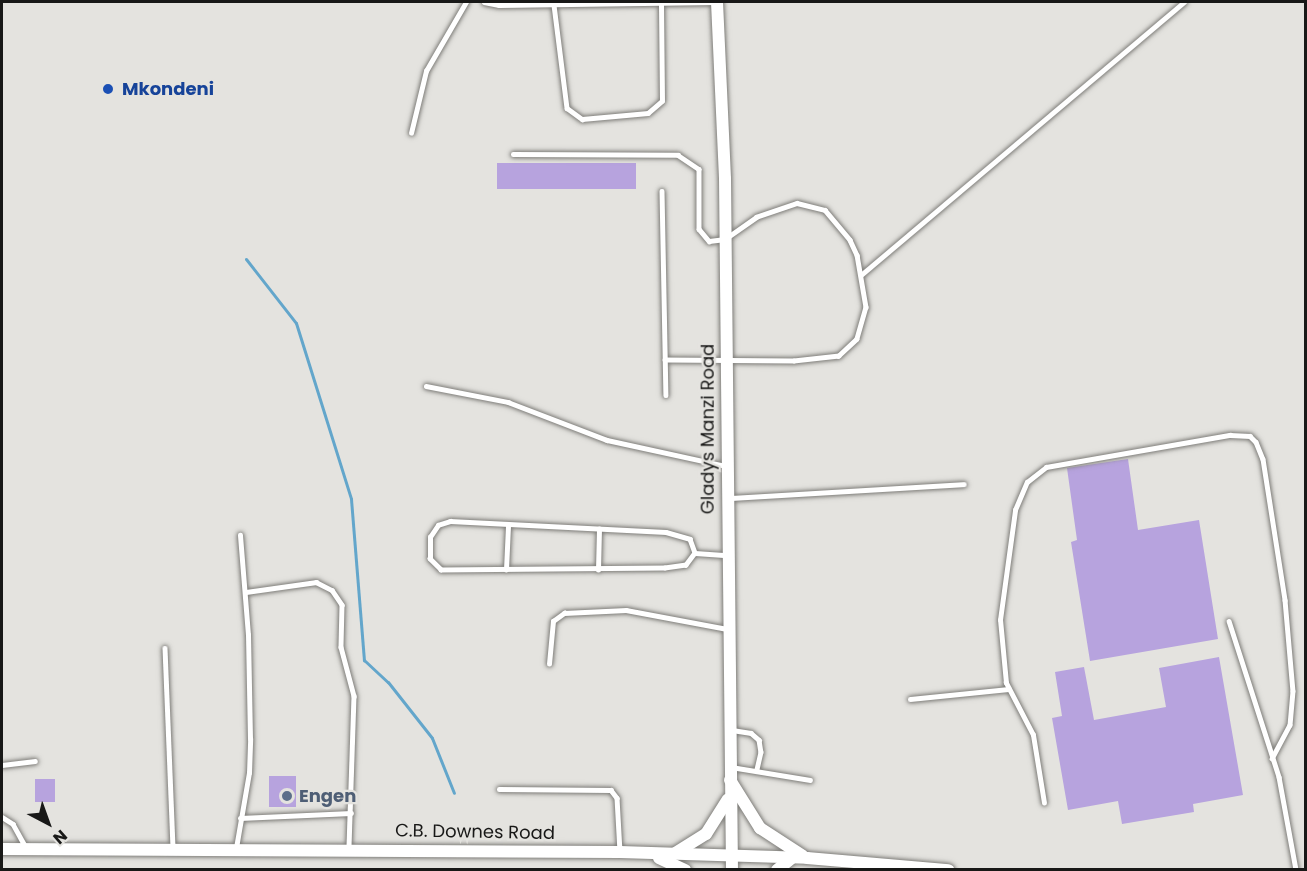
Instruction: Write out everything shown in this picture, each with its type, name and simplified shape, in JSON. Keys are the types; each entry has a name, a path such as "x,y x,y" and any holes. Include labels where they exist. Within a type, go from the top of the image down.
{"main road":[{"name":"Gladys Manzi Road","path":"717,2 725,239 728,729 732,870"},
{"path":"729,771 760,828 807,858"},
{"path":"671,855 706,834 729,797"},
{"name":"C.B. Downes Road","path":"2,849 236,848 620,852 807,858 878,867 948,870"},
{"path":"650,854 685,870"},
{"path":"777,870 792,858"}],"lane":[{"path":"411,133 426,71 466,2"},
{"path":"484,2 498,5 717,2"},
{"path":"861,275 1184,2"},
{"path":"554,4 567,108 582,119 648,113 662,101 661,3"},
{"path":"513,154 678,155 688,158 699,169 698,217 701,234 709,241 725,239 769,211 809,202 825,210 845,234 861,275 866,307 861,327 852,345 839,356 726,362 665,360"},
{"path":"662,191 666,395"},
{"path":"426,386 508,402 606,440 726,466"},
{"path":"1044,803 1034,735 1008,690 1002,659 1002,588 1011,529 1027,482 1046,467 1230,435 1250,436 1263,459 1291,664 1290,725 1272,759"},
{"path":"727,498 964,484"},
{"path":"442,522 599,529 682,535 690,539 695,553 691,563 681,567 598,570 441,570 431,563 429,546 434,528 442,522"},
{"path":"506,570 508,526"},
{"path":"598,570 599,529"},
{"path":"236,848 250,762 246,592 240,535"},
{"path":"695,553 728,555"},
{"path":"246,592 316,582 338,597 342,605 341,647 354,696 350,849"},
{"path":"549,664 553,621 564,613 626,610 728,629"},
{"path":"1229,621 1272,759 1296,870"},
{"path":"165,648 173,848"},
{"path":"910,699 1008,690"},
{"path":"728,729 751,733 759,740 761,752 757,769"},
{"path":"2,765 35,761"},
{"path":"729,771 757,769 810,780"},
{"path":"499,789 611,790 617,798 620,852"},
{"path":"240,818 351,813"},
{"path":"2,817 13,824 26,849"}],"building":[{"path":"497,163 636,163 636,189 497,189"},
{"path":"1128,459 1138,530 1199,520 1218,639 1090,661 1071,542 1077,540 1067,468"},
{"path":"1219,657 1243,795 1193,804 1194,812 1122,824 1118,801 1068,810 1052,718 1062,716 1055,672 1084,667 1094,720 1166,707 1159,668"},
{"path":"269,776 296,776 296,807 269,807"},
{"path":"35,779 55,779 55,802 35,802"}],"waterway":[{"path":"246,259 296,323 351,499 364,660 388,682 432,738 454,793"}],"place":[{"name":"Mkondeni","path":"108,89"},
{"name":"Engen","path":"287,796"}]}
